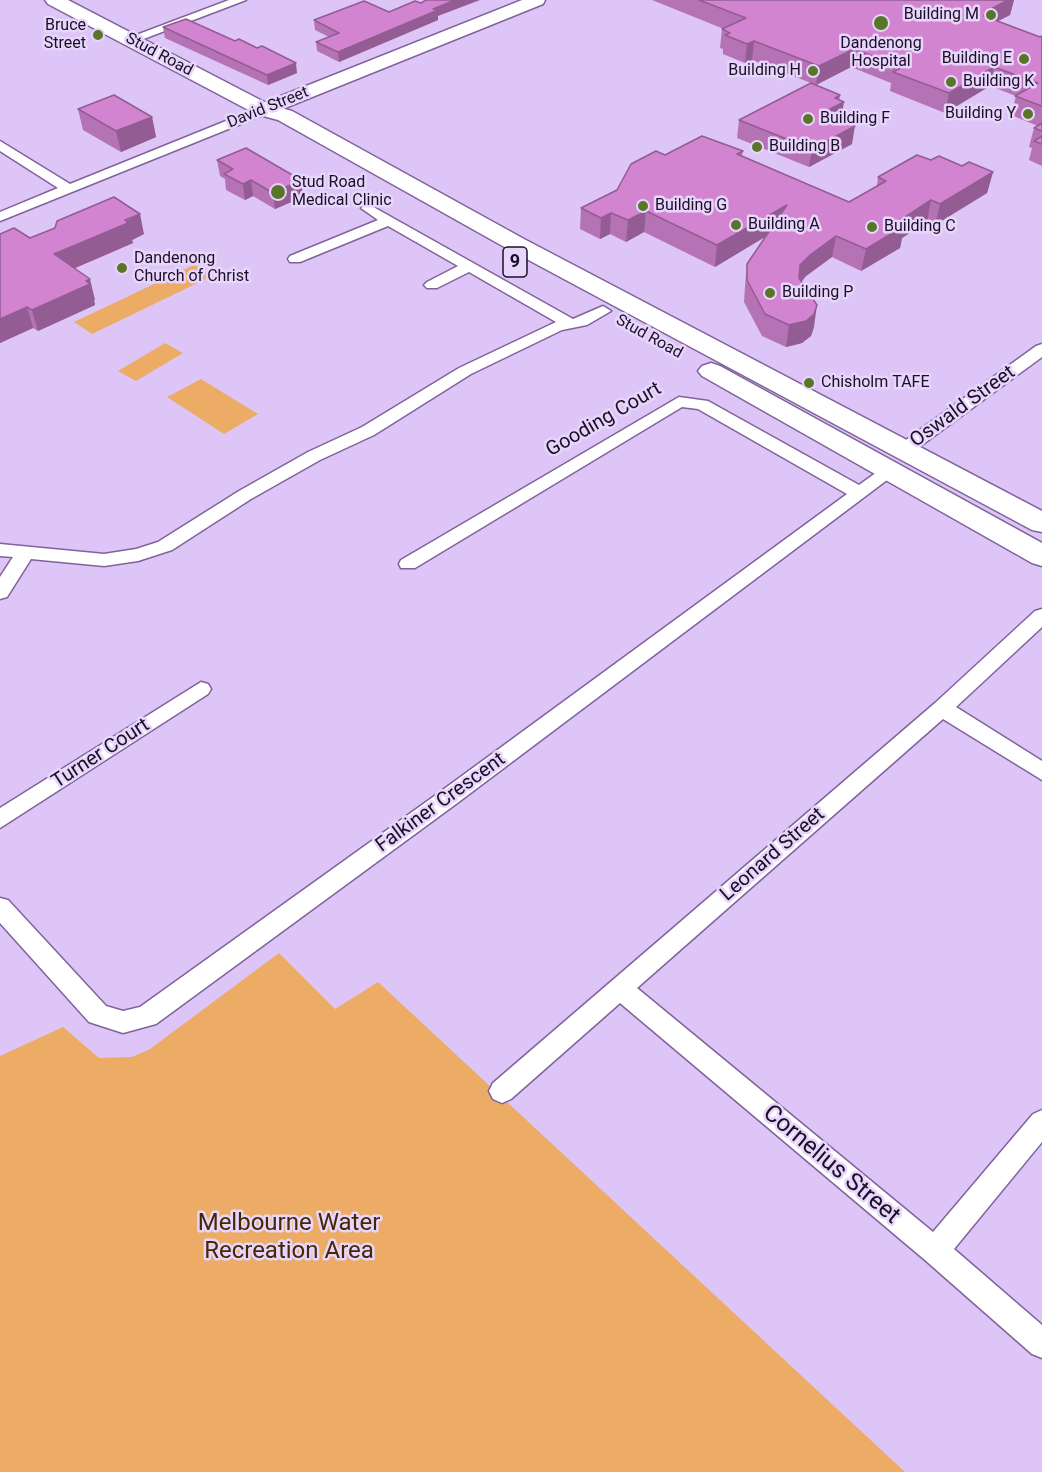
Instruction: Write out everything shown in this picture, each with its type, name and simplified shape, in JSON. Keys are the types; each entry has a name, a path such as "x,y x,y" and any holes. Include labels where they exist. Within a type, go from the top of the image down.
{"highway":[{"name":"Stud Road","path":"54,0 263,110 285,115 506,239 898,460 1042,556"},
{"name":"Stud Road","path":"263,110 270,122 324,157 603,311 898,460 1042,523"}],"main road":[{"name":"David Street","path":"263,110 537,0"}],"street":[{"path":"129,40 240,0"},
{"name":"David Street","path":"0,217 263,110"},
{"path":"0,146 69,189"},
{"path":"368,208 569,323"},
{"path":"295,259 388,220"},
{"path":"432,285 468,267"},
{"path":"0,550 104,560 138,555 165,546 245,495 314,456 368,431 465,371 569,323 581,322 603,311"},
{"name":"Oswald Street","path":"898,460 1042,349"},
{"name":"Gooding Court","path":"408,564 679,402 702,405 859,494"},
{"name":"Falkiner Crescent","path":"0,907 98,1014 123,1022 147,1016 448,798 859,494 898,460"},
{"path":"0,592 26,553"},
{"name":"Leonard Street","path":"502,1091 942,708 1042,616"},
{"name":"Turner Court","path":"0,819 201,689"},
{"path":"942,708 1042,772"},
{"name":"Cornelius Street","path":"619,988 935,1251 1042,1344"},
{"path":"935,1251 1042,1122"}],"green space":[{"path":"194,265 212,276 92,334 74,322"},
{"path":"165,343 183,353 136,381 118,371"},
{"path":"201,379 258,414 224,434 167,397"},
{"name":"Melbourne Water Recreation Area","path":"279,953 335,1009 378,982 905,1472 0,1472 0,1056 63,1027 99,1058 132,1057 150,1049"}],"building":[{"path":"426,0 455,0 433,9 438,10 338,52 316,42 339,33 314,20 364,1 389,12 415,1 421,3"},
{"path":"699,0 1008,0 989,10 993,11 984,16 1042,36 1042,106 1015,96 1038,83 994,67 949,93 893,72 902,67 854,49 819,66 754,41 747,44 725,35 730,33 722,29 746,18"},
{"path":"186,19 235,41 239,39 257,48 262,46 296,63 267,75 163,27"},
{"path":"811,83 840,95 835,98 844,102 824,112 855,126 812,149 739,120"},
{"path":"114,95 152,117 116,131 78,109"},
{"path":"1042,123 1042,131 1034,128"},
{"path":"702,136 743,151 737,154 849,202 886,181 878,177 917,155 931,160 939,156 962,166 969,162 993,172 940,204 931,200 896,223 904,226 866,249 836,236 810,255 800,265 799,278 817,305 814,314 806,321 789,325 765,314 747,280 747,264 787,205 717,245 646,211 628,220 611,213 601,218 581,208 617,190 631,164 656,151 665,155"},
{"path":"1042,136 1042,144 1034,141"},
{"path":"246,148 301,180 273,193 251,180 243,184 224,174 233,169 217,160"},
{"path":"114,197 140,214 125,220 128,223 54,254 90,279 86,281 90,284 32,310 27,307 0,319 0,234 14,228 30,238 55,228 57,221"}],"place":[{"name":"Building M","path":"991,15"},
{"name":"Dandenong Hospital","path":"881,23"},
{"name":"Bruce Street","path":"98,35"},
{"name":"Building E","path":"1024,59"},
{"name":"Building H","path":"813,71"},
{"name":"Building K","path":"951,82"},
{"name":"Building Y","path":"1028,114"},
{"name":"Building F","path":"808,119"},
{"name":"Building B","path":"757,147"},
{"name":"Stud Road Medical Clinic","path":"278,192"},
{"name":"Building G","path":"643,206"},
{"name":"Building A","path":"736,225"},
{"name":"Building C","path":"872,227"},
{"name":"Dandenong Church of Christ","path":"122,268"},
{"name":"Building P","path":"770,293"},
{"name":"Chisholm TAFE","path":"809,383"}]}
